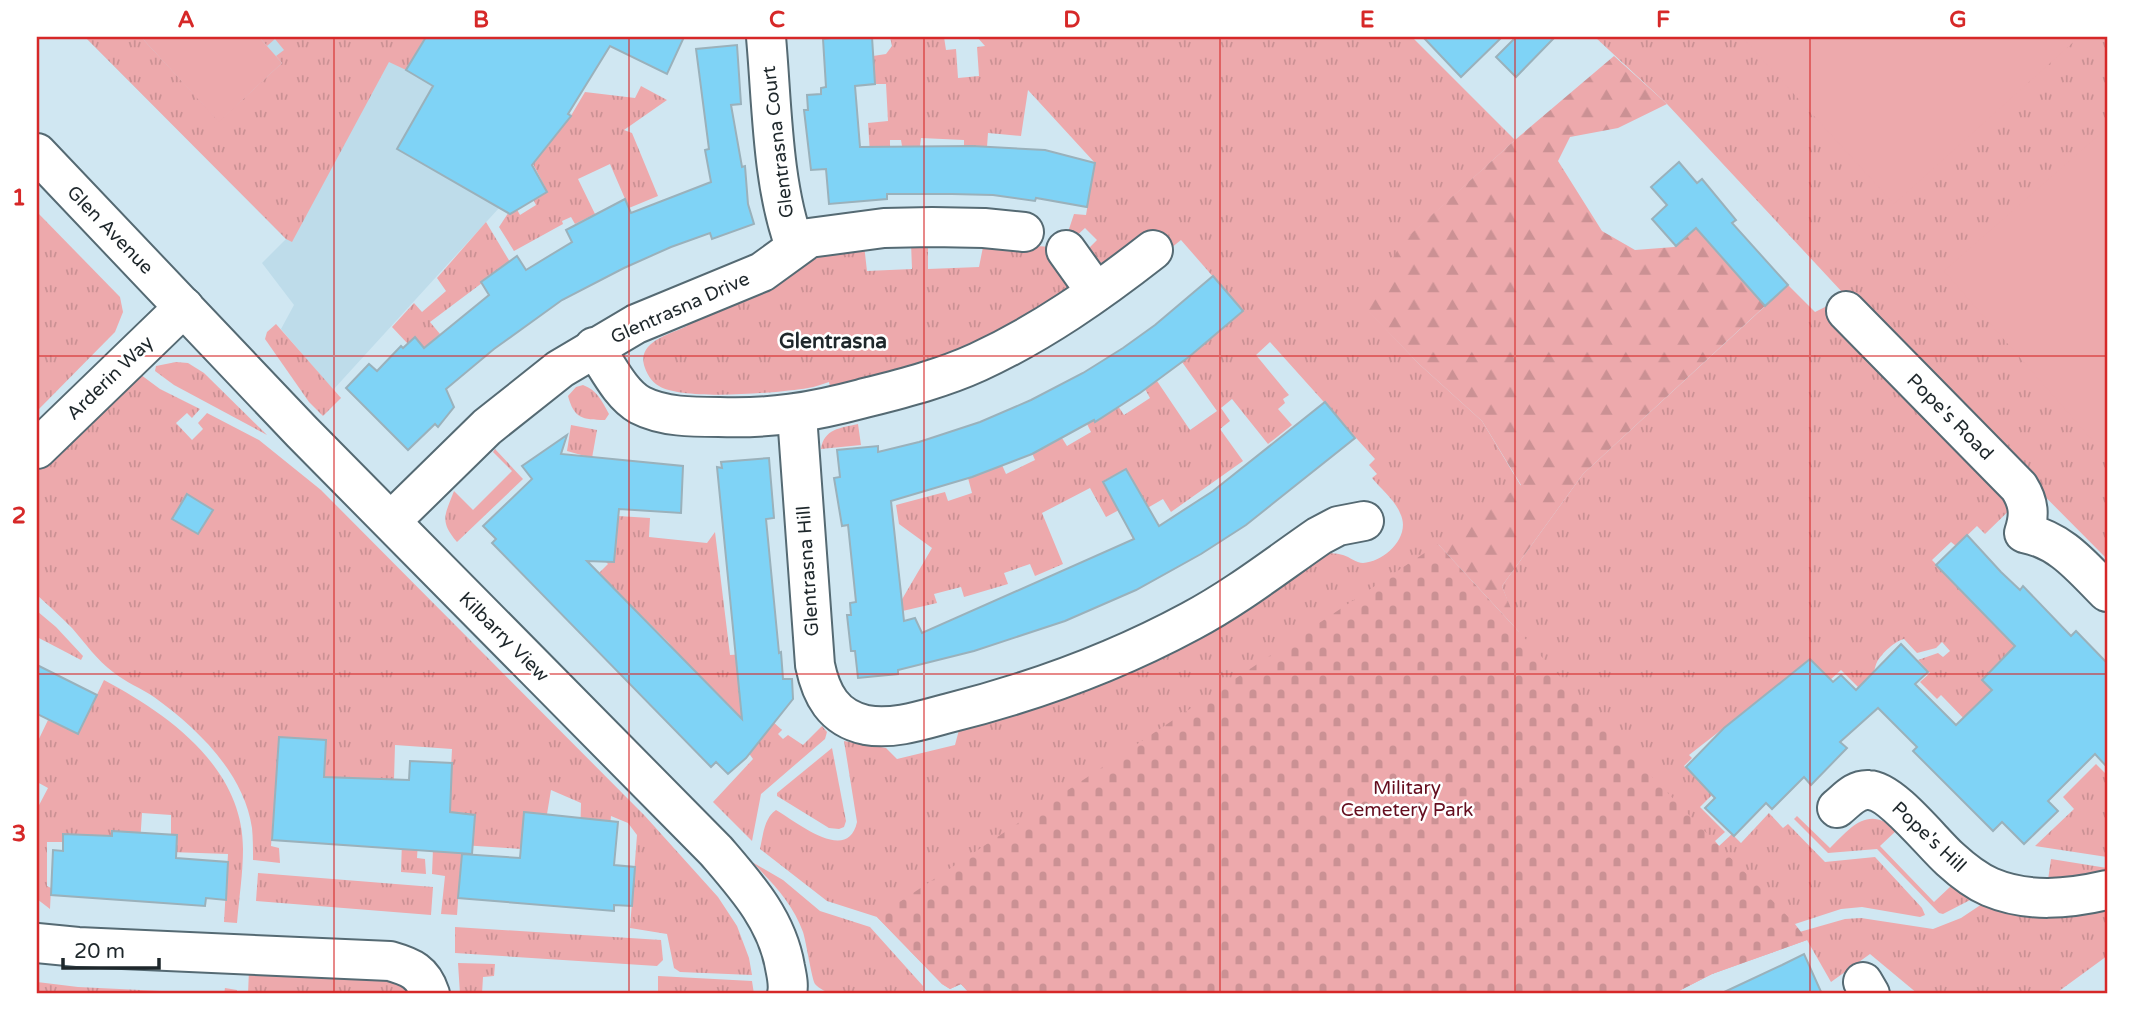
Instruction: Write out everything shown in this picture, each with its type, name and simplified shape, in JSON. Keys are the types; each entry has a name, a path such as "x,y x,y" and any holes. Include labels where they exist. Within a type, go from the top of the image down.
{"street":[{"name":"Glentrasna Court","path":"766,37 779,186 785,220 794,246"},
{"name":"Glen Avenue","path":"37,153 184,307"},
{"name":"Glentrasna Drive","path":"391,522 487,426 521,398 594,347 636,324 762,272 809,237 884,229 984,228 1024,232"},
{"path":"1066,250 1096,292"},
{"path":"594,347 625,393 638,404 655,411 745,418 797,415 912,387 976,363 1058,319 1153,250"},
{"name":"Arderin Way","path":"37,449 184,307"},
{"name":"Kilbarry View","path":"184,307 302,432 716,851 768,915 783,953 788,991"},
{"name":"Pope's Road","path":"1846,312 2019,487 2028,500 2029,518 2024,533 2043,537 2062,548 2107,592"},
{"name":"Glentrasna Hill","path":"797,415 815,664 819,686 832,706 845,717 866,725 894,726 977,706 1095,666 1192,621 1338,526 1364,521"},
{"name":"Pope's Hill","path":"1837,808 1856,792 1871,790 1893,801 1967,873 1989,886 2016,895 2048,899 2107,890"},
{"path":"37,943 390,961 412,967 421,976 430,994"}],"shaded area":[{"path":"85,37 437,37 572,114 499,208 333,390 281,329 294,305 262,263 286,239"}],"green space":[{"path":"85,37 141,37 219,121 282,63 276,56 284,50 275,39 267,46 259,37 425,37 406,70 389,62 292,242"},
{"path":"141,37 259,37 282,63 219,122"},
{"path":"890,37 944,37 946,50 956,49 958,78 979,76 977,47 985,46 977,37 1412,37 1515,140 1404,241 1365,307 1419,364 1482,421 1521,486 1438,545 1519,632 1502,586 1583,474 1788,285 1815,312 1827,306 2020,500 1985,534 1977,526 1956,546 1951,542 1932,560 1987,617 2094,681 2107,698 2092,713 1973,728 1941,695 1937,699 1920,682 1930,673 1918,660 1938,653 1943,657 1950,651 1942,642 1936,648 1917,653 1904,639 1885,651 1879,659 1865,694 1841,670 1818,691 1809,660 1773,689 1782,699 1756,758 1725,727 1689,755 1692,758 1684,766 1694,776 1702,769 1719,788 1700,807 1725,832 1715,841 1719,846 1732,834 1741,843 1769,813 1783,828 1788,824 1825,862 1875,857 1922,908 1925,915 1920,917 1862,907 1841,909 1795,924 1775,918 970,994 961,984 950,989 877,917 827,901 760,849 772,813 776,810 821,837 844,840 852,834 857,822 844,741 886,748 897,759 955,745 960,726 1321,552 1343,555 1360,563 1380,558 1388,553 1399,539 1403,522 1395,504 1372,478 1377,474 1369,465 1375,459 1270,342 1256,355 1289,395 1283,399 1285,403 1278,409 1292,425 1268,444 1232,399 1221,408 1230,421 1220,429 1243,461 1171,512 1163,499 1137,514 1134,484 1126,469 1103,481 1119,510 1106,517 1090,488 1042,513 1063,564 1035,576 1030,564 1004,573 1008,584 964,597 961,587 934,594 937,603 894,613 932,548 899,524 896,505 945,492 948,501 972,493 968,478 1002,465 1006,474 1035,460 1032,453 1062,438 1067,446 1091,432 1087,424 1118,406 1124,415 1150,398 1145,389 1157,381 1190,430 1217,411 1182,362 1243,311 1181,240 1171,248 1155,231 1130,253 1113,262 1103,263 1084,253 1097,240 1085,228 1073,239 1068,232 1074,214 1086,215 1095,163 1028,90 1021,136 988,133 987,147 964,146 964,140 921,138 920,146 902,146 901,140 890,140 890,153 870,154 868,123 888,121 886,84 875,84 873,56 886,54 892,46"},
{"path":"1595,37 2107,37 2107,559 1843,293 1667,104"},
{"path":"1742,37 2079,37 1894,204"},
{"path":"1614,56 1667,104 1618,128 1570,137 1558,161 1602,231 1635,250 1674,247 1696,228 1765,306 1583,474 1502,586 1521,634 1438,544 1521,485 1482,421 1419,364 1364,307 1403,241 1515,140"},
{"path":"641,86 667,100 624,130 632,133 658,196 629,208 610,164 578,179 595,214 575,224 571,217 562,221 563,224 514,251 499,227 514,204 520,215 536,205 531,195 545,187 533,164 572,114 585,92 635,98"},
{"path":"2107,128 2107,457 1944,271"},
{"path":"37,212 120,297 123,312 115,332 37,411"},
{"path":"486,222 510,262 430,322 440,334 424,348 415,338 408,344 392,327 414,303 422,312 446,291 437,278"},
{"path":"928,242 928,269 979,267 984,242 1051,247 1069,284 1063,297 952,357 831,393 829,382 811,388 731,395 671,391 659,386 646,371 643,357 646,350 657,340 687,326 684,319 817,258 864,245 867,271 912,269 911,243"},
{"path":"276,324 341,398 323,416 309,402 265,339 267,332"},
{"path":"176,362 188,363 204,373 267,435 174,385 155,371 156,366"},
{"path":"137,372 160,389 200,409 192,418 187,413 176,423 192,440 203,429 198,423 207,413 259,440 321,490 645,816 718,897 737,926 749,958 752,975 680,972 674,968 667,934 630,928 637,835 628,823 611,816 607,858 580,842 581,803 551,790 547,814 524,813 521,849 462,845 457,915 441,914 445,876 432,874 433,849 447,850 452,749 395,745 394,780 335,777 305,789 326,740 279,737 271,846 279,848 280,863 253,860 252,828 247,808 229,771 216,754 170,709 107,667 37,595 37,470"},
{"path":"583,385 596,393 601,400 609,414 605,420 585,418 573,409 568,396 576,387"},
{"path":"858,424 861,445 821,449 829,433"},
{"path":"571,425 597,430 592,458 567,451"},
{"path":"495,449 523,479 457,542 448,529 445,518 454,491 473,510 512,471 493,452"},
{"path":"542,498 618,521 618,516 650,518 649,537 707,543 715,532 730,655 746,654 749,678 738,690 782,730 778,734 783,739 788,735 803,745 822,726 827,732 825,739 761,794 752,841 713,802 753,759 669,643 613,587 584,588 608,564"},
{"name":"Military Cemetery Park","path":"1438,544 1656,781 1795,924 1807,940 1712,974 1673,994 970,994 961,984 950,989 942,984 877,917"},
{"path":"37,611 83,656 81,660 37,637"},
{"path":"104,680 153,709 176,727 216,768 230,793 240,820 243,849 237,923 224,922 228,854 170,852 177,847 177,836 171,835 171,815 142,813 140,844 82,843 82,835 64,834 63,842 47,842 50,909 37,899 37,809 48,788 37,782 37,743 48,720 78,734"},
{"path":"832,748 846,821 844,827 839,829 829,828 777,796 777,793"},
{"path":"2096,764 2107,775 2107,857 2035,846 2074,809 2063,797"},
{"path":"1797,816 1830,848 1861,821 1877,819 1887,823 1897,830 1880,846 1934,902 1951,886 1957,885 1974,898 1943,914 1939,913 1877,849 1828,853 1794,819"},
{"path":"402,841 418,842 417,858 425,859 426,874 401,872"},
{"path":"2051,859 2107,868 2107,871 2090,876 2048,880"},
{"path":"752,862 783,880 820,911 870,927 923,986 923,990 915,994 852,996 819,988 814,981 803,932 794,912 775,886"},
{"path":"258,873 433,887 431,915 256,901"},
{"path":"1982,904 2107,905 2107,956 2055,994 1918,994 1870,954 1831,982 1807,940 1712,974 1673,994 1606,994 1845,919 1861,918 1933,929 1961,918"},
{"path":"455,927 661,940 663,960 657,966 455,953"},
{"path":"458,963 495,964 494,976 483,977 482,994 460,994"},
{"path":"249,970 399,982 411,994 248,994"},
{"path":"658,976 752,981 754,994 658,994"},
{"path":"37,982 78,987 224,994 37,994"},
{"path":"225,988 237,990 237,994 224,994"}],"building":[{"path":"426,37 684,37 667,74 610,46 568,114 571,116 532,165 547,192 510,214 397,149 433,86 406,70"},
{"path":"872,37 875,84 855,86 860,147 972,146 1045,150 1095,163 1087,207 1036,198 1035,201 993,195 952,194 887,194 887,199 829,204 826,169 811,170 804,110 808,110 807,95 821,94 821,88 826,87 823,39"},
{"path":"1423,37 1502,37 1461,77"},
{"path":"1516,37 1555,37 1516,77 1496,57"},
{"path":"737,45 741,104 731,105 742,167 745,166 748,204 754,224 712,239 710,233 671,247 562,300 494,349 446,389 454,407 438,427 435,424 408,450 346,388 369,364 377,371 401,346 403,348 415,337 424,348 489,295 481,282 517,256 526,270 572,242 566,230 625,199 631,213 711,182 705,150 709,149 696,49"},
{"path":"1679,162 1697,183 1702,179 1736,220 1732,223 1788,285 1765,306 1696,228 1676,246 1652,219 1667,205 1651,187"},
{"path":"1213,276 1243,311 1190,356 1140,393 1095,422 1094,420 1032,454 972,477 891,501 904,621 915,618 922,633 1134,539 1103,482 1126,469 1159,526 1213,491 1325,402 1355,438 1246,525 1136,590 1065,621 974,651 898,670 898,674 858,678 855,651 851,651 847,615 851,615 850,603 856,602 848,525 842,526 834,478 840,477 837,450 878,446 878,452 919,442 980,422 1031,400 1123,348"},
{"path":"567,435 561,454 683,466 681,513 619,509 614,562 587,561 742,719 717,467 722,468 721,462 769,458 774,518 766,519 779,653 781,652 783,679 792,679 793,699 746,758 728,774 716,762 711,767 492,543 496,539 483,526 532,479 522,466"},
{"path":"187,494 213,510 198,534 172,519"},
{"path":"1967,535 2020,590 2023,586 2071,636 2076,631 2107,663 2107,767 2095,754 2048,801 2058,811 2024,844 2002,822 1993,831 1913,751 1917,747 1878,708 1840,742 1847,748 1811,785 1804,777 1772,809 1766,803 1734,836 1705,808 1715,798 1686,767 1724,728 1810,659 1833,682 1841,675 1856,690 1901,644 1928,672 1915,684 1956,725 1992,690 1982,680 2015,646 1936,565"},
{"path":"37,665 97,695 78,734 37,714"},
{"path":"279,737 326,740 324,777 409,780 410,761 452,763 450,812 475,815 472,854 272,840"},
{"path":"524,812 618,822 614,865 635,867 632,906 614,905 614,911 458,898 462,854 520,858"},
{"path":"112,831 177,835 176,858 228,862 226,900 206,898 205,906 51,895 53,850 63,851 63,834 112,836"},
{"path":"1804,954 1822,994 1720,994 1782,965"}],"district":[{"name":"Glentrasna","path":"833,341"}]}
